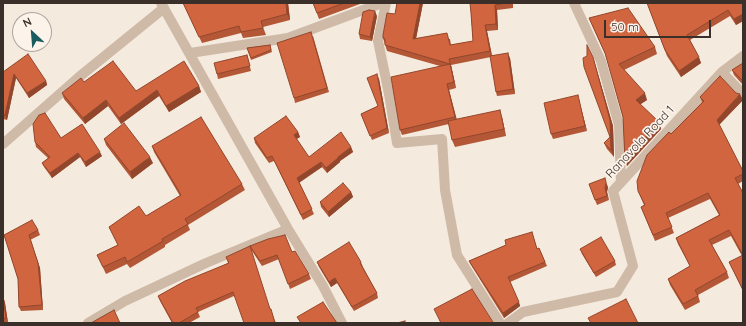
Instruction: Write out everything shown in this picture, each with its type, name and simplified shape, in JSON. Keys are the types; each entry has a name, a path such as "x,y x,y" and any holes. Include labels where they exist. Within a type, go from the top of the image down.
{"street":[{"path":"190,53 288,38 382,3"},
{"path":"386,3 378,41 390,94 397,142 442,139 445,190 457,255 500,323"},
{"path":"574,3 601,61 619,125 622,181"},
{"path":"3,144 162,5 288,229 323,286 342,323"},
{"name":"Ranavola Road 1","path":"508,323 523,312 617,292 633,266 613,191 722,72 743,56"},
{"path":"722,72 743,94"},
{"path":"88,323 125,301 206,263 288,229"}],"building":[{"path":"183,3 286,3 287,14 261,21 263,28 241,32 239,26 199,37"},
{"path":"313,3 344,3 317,13"},
{"path":"397,3 420,3 413,39 447,33 450,45 473,41 470,3 507,3 495,5 496,24 485,25 490,51 449,59 454,82 447,84 455,117 400,130 391,77 450,64 385,45 383,35 387,13 395,14"},
{"path":"647,3 743,3 743,14 734,19 728,10 687,35 699,57 679,71 665,50"},
{"path":"628,8 655,47 619,64 645,93 636,100 659,122 625,160 623,117 605,53 589,18"},
{"path":"369,10 375,11 370,37 359,34 363,12"},
{"path":"311,32 327,88 294,98 277,43"},
{"path":"270,45 271,50 251,58 247,48"},
{"path":"587,45 593,57 610,120 611,150 604,143 610,137 584,67 583,58 587,56"},
{"path":"508,53 513,89 496,92 490,56"},
{"path":"28,54 46,81 27,93 14,74 5,115 3,115 3,72"},
{"path":"247,55 250,66 217,74 214,63"},
{"path":"113,61 136,91 184,61 199,86 166,106 157,90 119,118 106,100 83,118 62,93 81,78 84,82"},
{"path":"743,63 743,81 732,70"},
{"path":"377,74 387,128 370,136 361,114 378,106 367,78"},
{"path":"720,76 736,93 740,94 717,120 743,171 743,174 735,178 743,193 743,255 729,230 709,240 727,272 695,290 698,296 683,304 668,279 690,266 676,238 720,215 708,193 666,213 672,227 653,235 641,207 645,205 638,191 637,181 647,155 669,132 671,134 704,101 700,97"},
{"path":"578,95 585,126 551,134 544,103"},
{"path":"500,110 504,129 452,140 448,121"},
{"path":"45,113 61,138 82,124 100,152 85,162 78,153 50,173 42,163 50,157 35,142 33,124 39,115"},
{"path":"286,116 298,132 294,135 309,157 341,132 351,147 326,168 321,162 297,178 312,209 301,215 272,156 267,158 254,138"},
{"path":"201,117 242,184 185,219 188,224 162,239 163,241 127,262 125,257 103,267 97,255 118,245 109,227 139,206 146,216 181,195 152,146"},
{"path":"124,123 150,157 130,172 104,139"},
{"path":"605,178 607,196 595,200 589,184"},
{"path":"343,183 351,192 328,212 320,202"},
{"path":"32,220 38,230 29,235 38,263 42,305 19,307 18,279 4,235"},
{"path":"532,232 537,249 539,248 545,262 508,277 519,302 503,313 469,261 506,245 505,240"},
{"path":"285,235 292,252 295,251 309,274 288,284 277,255 260,261 250,246 268,239"},
{"path":"601,237 615,261 594,273 580,249"},
{"path":"349,242 377,293 352,307 335,278 329,282 317,262"},
{"path":"250,246 275,323 244,323 233,292 196,308 198,312 179,323 173,323 158,296 185,281 229,263 226,257"},
{"path":"743,255 743,290 729,262"},
{"path":"472,289 493,322 441,323 434,309"},
{"path":"3,296 6,318 3,319"},
{"path":"626,299 638,323 591,323 588,318"},
{"path":"323,302 337,323 301,323 297,317"},
{"path":"114,310 120,323 91,323"}]}
